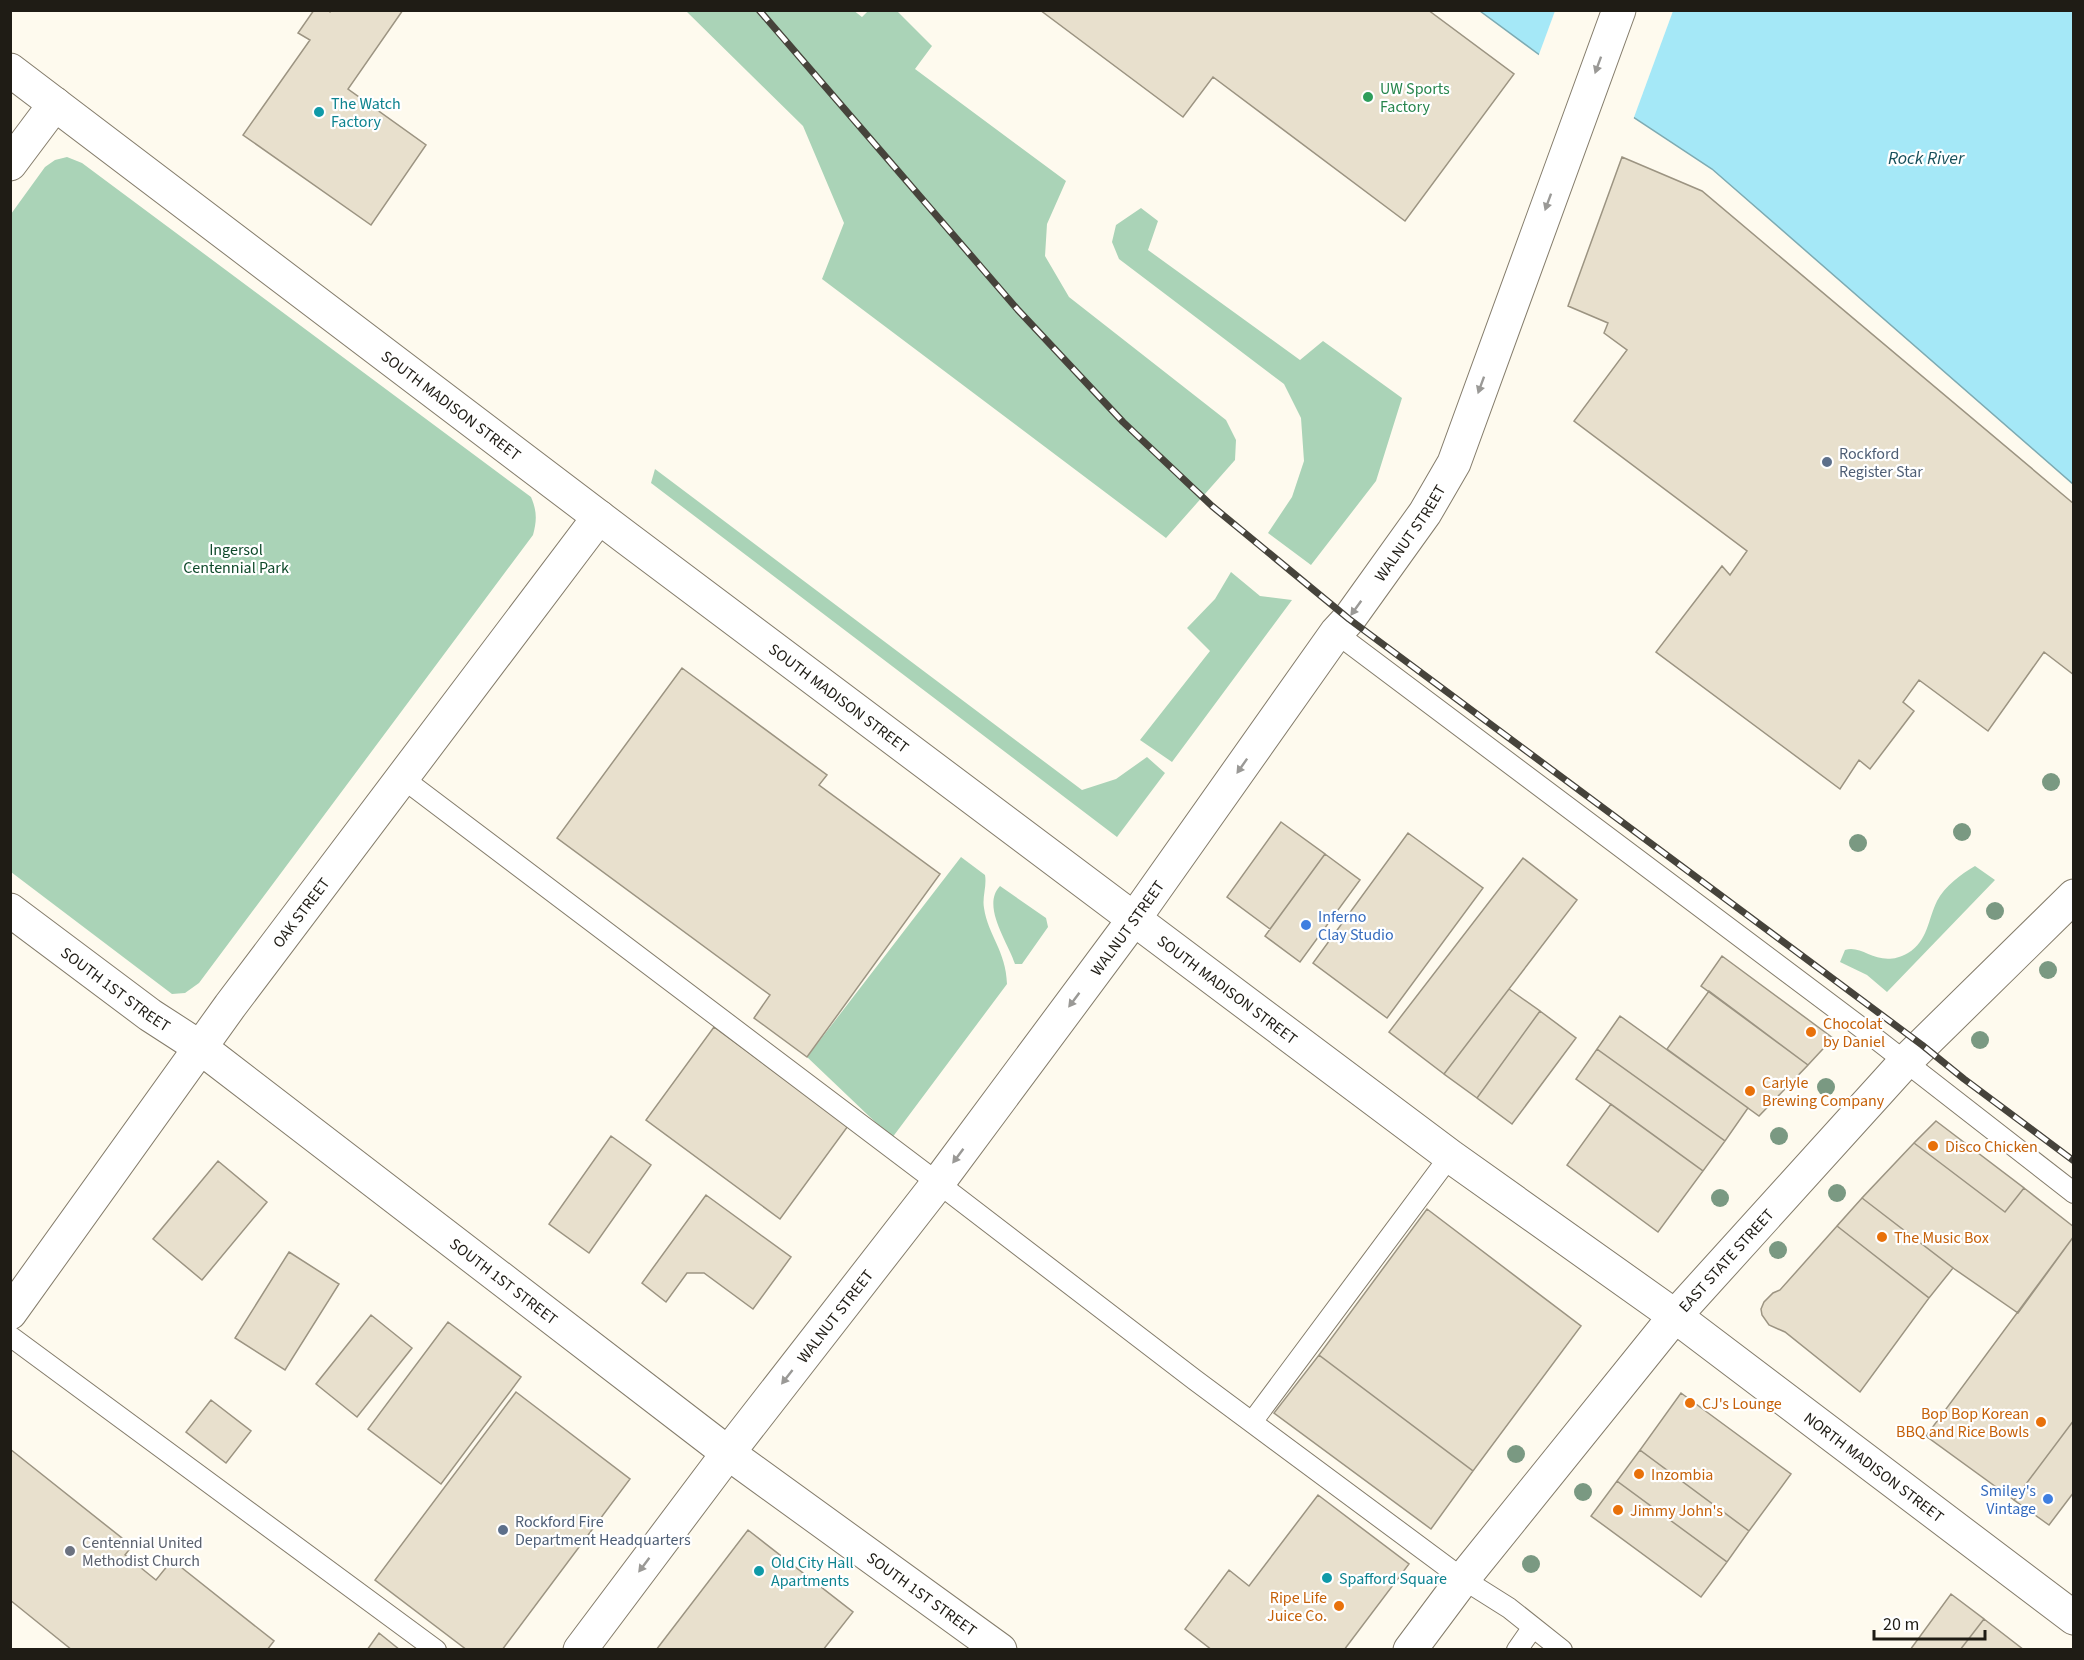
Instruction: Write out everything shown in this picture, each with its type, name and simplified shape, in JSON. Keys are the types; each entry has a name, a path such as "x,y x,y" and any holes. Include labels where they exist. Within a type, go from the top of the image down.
{"street":[{"name":"WALNUT STREET","path":"580,1650 728,1453 938,1182 1134,919 1336,633 1425,513 1454,463 1618,10"},
{"name":"SOUTH MADISON STREET","path":"10,70 599,517 1450,1156 1676,1316"},
{"path":"10,164 55,104"},
{"name":"OAK STREET","path":"10,1313 230,1006 599,517"},
{"name":"EAST STATE STREET","path":"1410,1650 1463,1580 1676,1316 1905,1062 2073,896"},
{"name":"SOUTH 1ST STREET","path":"10,910 150,1015 201,1048 728,1453 1000,1650"},
{"name":"NORTH MADISON STREET","path":"1676,1316 2073,1618"}],"lane":[{"path":"1336,633 1905,1062 2073,1193"},
{"path":"401,777 938,1182 1124,1327 1463,1580 1509,1608 1562,1650"},
{"path":"1252,1422 1450,1156"},
{"path":"10,1336 436,1650"},
{"path":"1517,1650 1533,1628"}],"green space":[{"path":"853,10 862,17 868,11 897,11 932,46 915,69 1066,181 1047,224 1045,256 1069,297 1226,420 1236,440 1235,460 1166,538 822,279 844,223 803,126 686,11"},
{"name":"Ingersol Centennial Park","path":"67,157 82,163 531,497 535,511 533,535 199,983 185,993 172,994 11,872 11,214 45,167 55,160"},
{"path":"1141,208 1158,221 1148,250 1300,360 1323,341 1402,398 1376,481 1311,565 1268,533 1292,497 1304,461 1301,418 1284,384 1119,259 1112,242 1116,225"},
{"path":"655,469 1082,790 1116,779 1147,757 1165,773 1117,837 651,483"},
{"path":"1231,572 1260,596 1292,600 1172,762 1140,740 1210,651 1187,628 1215,599"},
{"path":"961,857 985,875 986,918 1004,962 1007,984 892,1138 807,1057"},
{"path":"1975,866 1995,880 1887,992 1867,975 1840,962 1845,950 1852,949 1888,959 1908,953 1924,936 1937,901 1944,890"},
{"path":"1000,886 1046,918 1048,927 1022,964 1015,964 995,914 993,904"}],"water":[{"name":"Rock River","path":"1480,11 2073,11 2073,484 1712,169 1545,59"}],"pier":[{"path":"1555,11 1673,11 1633,120 1538,57"}],"building":[{"name":"The Watch Factory","path":"314,10 330,12 331,10 403,10 348,89 426,145 371,225 243,135 310,40 298,33"},
{"name":"UW Sports Factory","path":"1040,10 1428,10 1514,74 1405,221 1213,77 1183,117"},
{"name":"Rockford Register Star","path":"1622,157 1702,191 2074,504 2074,675 2044,652 1988,731 1919,680 1903,702 1914,711 1870,769 1859,760 1840,789 1656,652 1722,566 1730,575 1747,551 1574,421 1627,350 1604,333 1608,323 1568,306"},
{"path":"682,668 827,775 819,785 940,874 807,1057 754,1018 770,995 557,838"},
{"path":"1281,822 1325,854 1270,929 1227,897"},
{"path":"1408,833 1483,888 1387,1018 1313,963"},
{"path":"1325,854 1360,880 1300,962 1265,936"},
{"path":"1523,858 1577,900 1444,1074 1389,1032"},
{"path":"1722,956 1833,1038 1808,1065 1701,986"},
{"path":"1509,989 1540,1011 1477,1098 1444,1074"},
{"path":"1709,991 1808,1065 1759,1116 1667,1049"},
{"path":"1540,1011 1576,1038 1512,1124 1477,1098"},
{"path":"1620,1016 1748,1108 1725,1141 1597,1049"},
{"path":"714,1027 848,1126 780,1219 646,1120"},
{"path":"1597,1049 1725,1141 1703,1171 1576,1079"},
{"path":"1611,1104 1703,1171 1658,1232 1567,1165"},
{"path":"1936,1121 2024,1188 2005,1212 1914,1143"},
{"path":"611,1136 651,1165 589,1253 549,1224"},
{"path":"1914,1143 2005,1212 2024,1188 2074,1227 2074,1236 2018,1313 1953,1268 1862,1198"},
{"path":"218,1161 267,1202 202,1280 153,1239"},
{"path":"706,1195 791,1257 753,1309 704,1273 687,1273 666,1302 642,1283"},
{"path":"1862,1198 1953,1268 1929,1298 1837,1226"},
{"path":"1427,1209 1581,1326 1473,1471 1319,1355"},
{"path":"1837,1226 1929,1298 1860,1392 1785,1332 1769,1325 1761,1309 1764,1302 1780,1290"},
{"path":"2074,1236 2074,1420 2014,1500 1926,1436"},
{"path":"289,1252 339,1284 285,1370 235,1338"},
{"path":"371,1315 412,1348 357,1417 316,1384"},
{"path":"448,1322 521,1377 441,1484 368,1429"},
{"path":"1319,1355 1473,1471 1431,1529 1274,1413"},
{"name":"Rockford Fire Department Headquarters","path":"516,1392 630,1479 502,1650 467,1650 375,1580"},
{"path":"1681,1393 1791,1474 1749,1531 1640,1450"},
{"path":"211,1400 251,1431 226,1463 186,1432"},
{"path":"2074,1420 2074,1492 2049,1525 2014,1500"},
{"name":"Centennial United Methodist Church","path":"10,1449 132,1546 125,1555 156,1580 172,1560 274,1641 267,1650 72,1650 10,1600"},
{"path":"1640,1450 1749,1531 1727,1562 1617,1481"},
{"path":"1617,1481 1727,1562 1701,1597 1591,1516"},
{"name":"Spafford Square","path":"1318,1495 1409,1564 1344,1650 1212,1650 1185,1629 1229,1570 1249,1586"},
{"name":"Old City Hall Apartments","path":"748,1530 853,1612 823,1650 656,1650"},
{"path":"1951,1594 1984,1619 1960,1650 1910,1650"},
{"path":"1984,1619 2024,1650 1960,1650"},
{"path":"379,1633 400,1650 367,1650"}],"railway":[{"path":"759,10 1018,310 1123,422 1212,506 1349,619 1922,1045 2074,1161"}],"place":[{"name":"UW Sports Factory","path":"1368,97"},
{"name":"The Watch Factory","path":"319,112"},
{"name":"Rockford Register Star","path":"1827,462"},
{"name":"Inferno Clay Studio","path":"1306,925"},
{"name":"Chocolat by Daniel","path":"1811,1032"},
{"name":"Carlyle Brewing Company","path":"1750,1091"},
{"name":"Disco Chicken","path":"1933,1146"},
{"name":"The Music Box","path":"1882,1237"},
{"name":"CJ's Lounge","path":"1690,1403"},
{"name":"Bop Bop Korean BBQ and Rice Bowls","path":"2041,1422"},
{"name":"Inzombia","path":"1639,1474"},
{"name":"Smiley's Vintage","path":"2048,1499"},
{"name":"Jimmy John's","path":"1618,1510"},
{"name":"Rockford Fire Department Headquarters","path":"503,1530"},
{"name":"Centennial United Methodist Church","path":"70,1551"},
{"name":"Old City Hall Apartments","path":"759,1571"},
{"name":"Spafford Square","path":"1327,1578"},
{"name":"Ripe Life Juice Co.","path":"1339,1606"}]}
